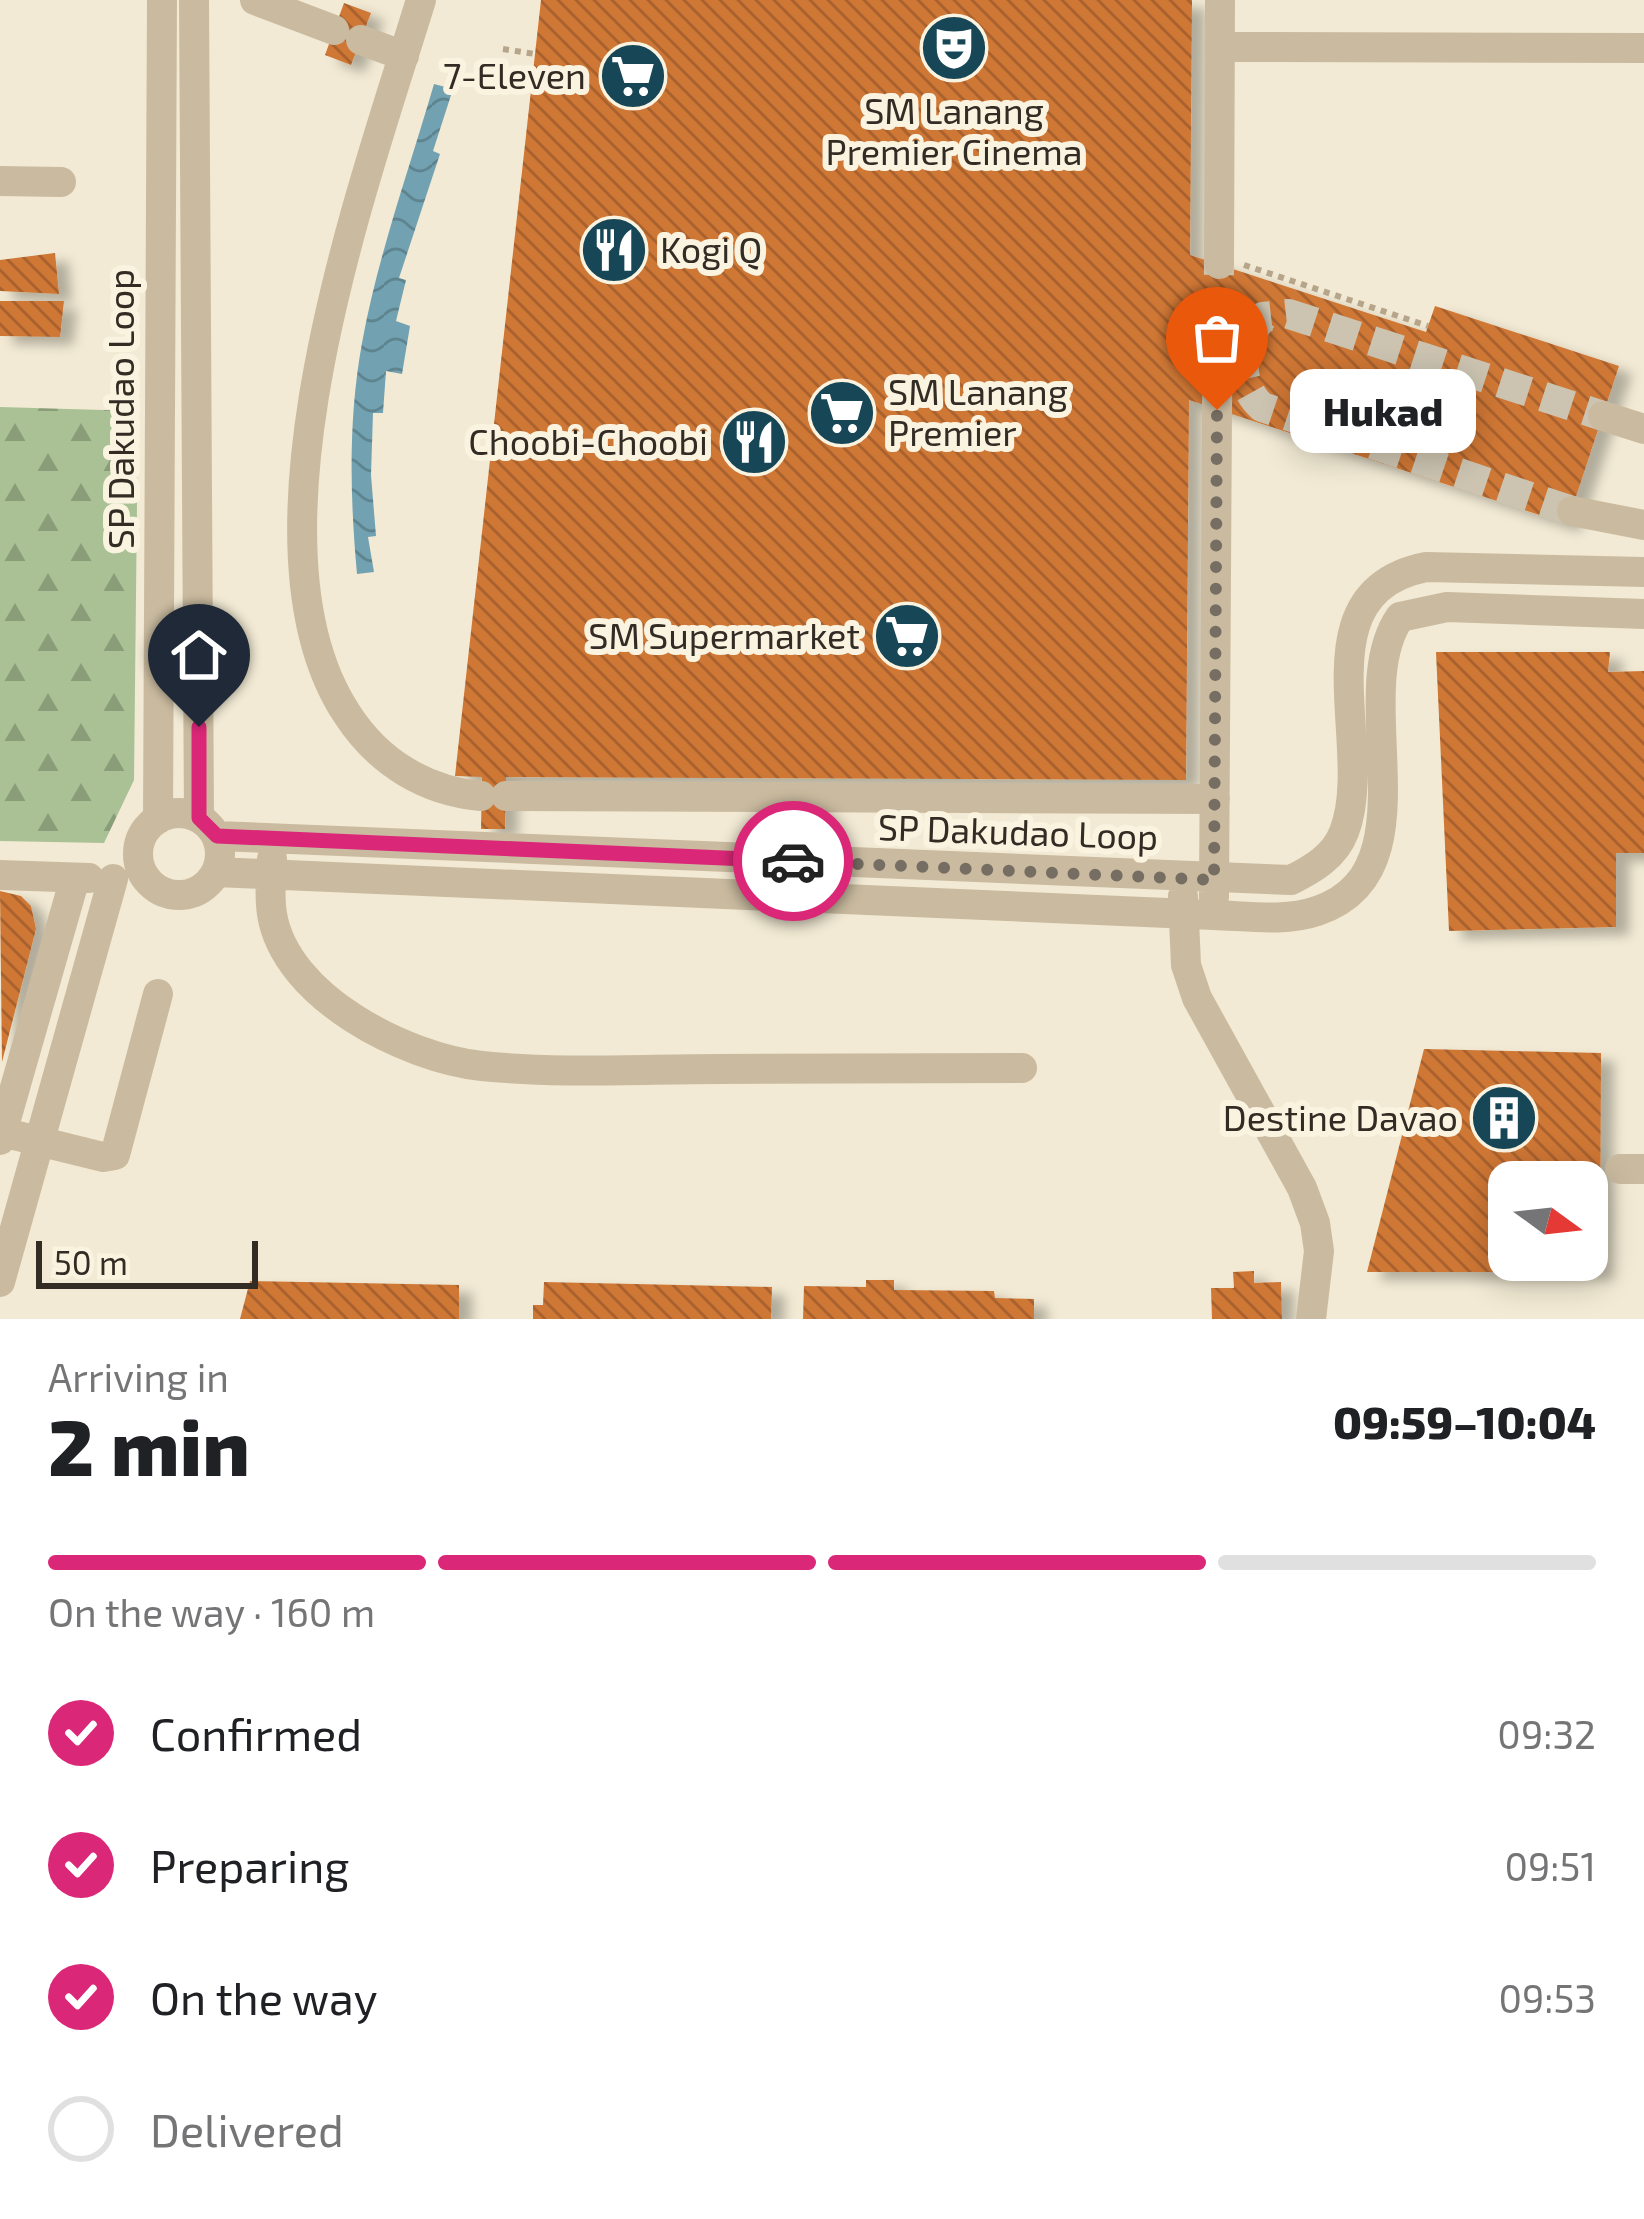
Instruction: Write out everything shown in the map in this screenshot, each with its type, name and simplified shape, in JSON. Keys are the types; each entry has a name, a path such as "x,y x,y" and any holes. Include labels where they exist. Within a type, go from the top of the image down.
{"street":[{"name":"SP Dakudao Loop","path":"158,819 162,0"},
{"name":"SP Dakudao Loop","path":"194,0 208,827 273,839 1291,880 1332,852 1344,832 1350,805 1351,651 1362,604 1375,588"},
{"path":"255,0 404,56"},
{"path":"421,0 356,210 324,338 305,492 304,567 310,630 328,686 361,736 418,780 442,789 494,796 1215,799"},
{"path":"1219,260 1220,0"},
{"path":"1220,47 1644,48"},
{"path":"0,182 61,182"},
{"path":"1214,915 1217,410"},
{"path":"1603,416 1644,429"},
{"path":"1572,511 1644,525"},
{"path":"1644,572 1426,567 1405,571 1375,588 1400,616 1447,607 1644,614"},
{"name":"SP Dakudao Loop","path":"216,872 1183,914 1288,916 1320,910 1358,881 1371,861 1382,820 1381,672 1390,631 1400,616"},
{"path":"0,874 128,877 185,896 203,888 216,872 220,848 208,827 174,813 149,825 139,845 128,877 61,1066 39,1141 11,1199 0,1282"},
{"path":"273,839 272,913 278,937 302,977 359,1021 424,1052 479,1066 586,1069 1022,1068"},
{"path":"630,890 632,854"},
{"path":"883,901 885,866"},
{"path":"74,878 1,1136 103,1157 115,1155 158,994"},
{"path":"1183,878 1186,965 1197,998 1316,1222 1319,1251 1311,1319"},
{"path":"24,1054 61,1066"}],"path":[{"path":"503,49 535,55"},
{"path":"1219,260 1428,326"}],"green space":[{"path":"0,407 138,411 134,780 104,843 0,841"}],"water":[{"path":"434,84 453,89 433,151 440,154 399,278 406,280 396,321 410,326 402,374 386,371 383,413 373,413 376,536 368,537 374,572 357,574 352,458 362,343 385,245"}],"building":[{"name":"SM Lanang Premier","path":"541,0 1192,0 1190,255 1426,332 1435,306 1619,366 1567,524 1189,400 1186,780 506,777 505,829 481,829 482,777 455,776"},
{"path":"344,3 371,13 351,65 325,55"},
{"path":"55,253 59,294 0,291 0,260"},
{"path":"0,301 64,301 60,337 0,336"},
{"path":"1436,652 1610,652 1608,672 1644,671 1644,853 1616,853 1616,927 1449,931"},
{"path":"0,891 21,896 31,906 36,929 2,1062"},
{"name":"Destine Davao","path":"1424,1049 1601,1053 1601,1161 1488,1161 1488,1272 1367,1272"},
{"path":"1254,1271 1254,1283 1281,1282 1282,1319 1212,1319 1211,1288 1234,1288 1233,1272"},
{"path":"866,1280 894,1280 894,1290 994,1291 995,1298 1034,1299 1034,1319 803,1319 804,1286 866,1287"},
{"path":"250,1281 459,1285 459,1319 240,1319"},
{"path":"544,1282 772,1287 771,1319 533,1319 533,1305 543,1305"}],"tunnel":[{"path":"1217,410 1219,264"},
{"path":"1572,511 1262,407 1244,375 1245,351 1263,317 1289,314 1603,416"}],"way so far":[{"path":"793,861 1214,880 1217,410"}],"place":[{"name":"SM Lanang Premier Cinema","path":"954,48"},
{"name":"7-Eleven","path":"633,76"},
{"name":"Kogi Q","path":"614,250"},
{"name":"Hukad","path":"1217,410"},
{"name":"SM Lanang Premier","path":"842,413"},
{"name":"Choobi-Choobi","path":"754,442"},
{"name":"SM Supermarket","path":"907,636"},
{"name":"Destine Davao","path":"1504,1118"}],"route":[{"path":"199,727 199,818 217,836 793,861"}]}
